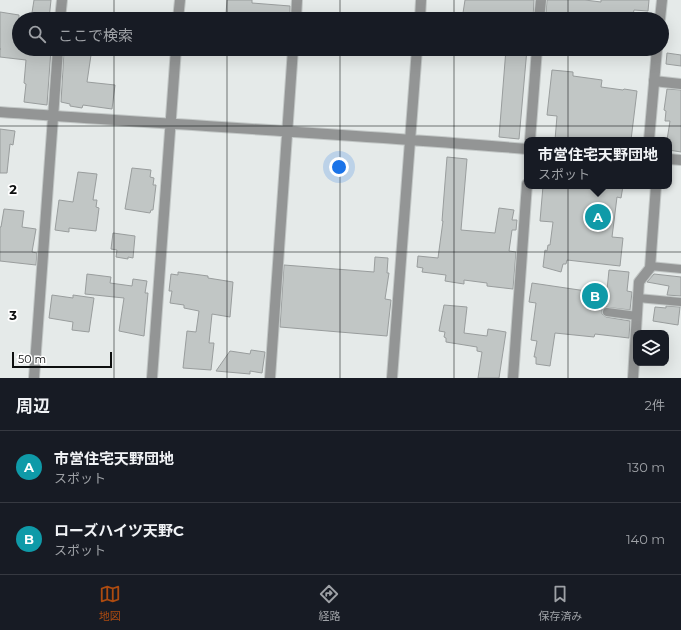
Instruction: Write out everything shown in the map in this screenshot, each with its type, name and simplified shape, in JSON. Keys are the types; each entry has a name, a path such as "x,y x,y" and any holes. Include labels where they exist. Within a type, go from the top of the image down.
{"street":[{"path":"61,12 62,0"},
{"path":"179,12 180,0"},
{"path":"296,12 297,0"},
{"path":"420,12 421,0"},
{"path":"540,12 541,0"},
{"path":"661,12 662,0"},
{"path":"34,378 57,56"},
{"path":"152,378 176,56"},
{"path":"270,378 292,56"},
{"path":"392,378 416,56"},
{"path":"530,137 536,56"},
{"path":"649,137 656,56"},
{"path":"654,81 681,84"},
{"path":"0,112 171,125 410,139 524,149"},
{"path":"513,378 527,189"},
{"path":"633,378 639,282 650,268 656,189"}],"lane":[{"path":"650,266 681,268"},
{"path":"638,298 681,302"},
{"path":"607,312 637,316"}],"building":[{"path":"34,0 51,0 50,12 32,12"},
{"path":"227,0 252,0 252,3 290,6 290,12 226,12"},
{"path":"465,0 534,0 533,12 463,12"},
{"path":"547,0 585,0 601,2 601,0 649,0 648,11 546,12"},
{"path":"0,12 12,14 12,56 50,56 47,105 24,102 26,60 0,57"},
{"path":"669,53 681,55 681,66 666,64 667,56 669,56"},
{"path":"64,56 91,56 87,82 115,85 112,109 83,105 82,108 70,106 70,104 61,102"},
{"path":"505,56 526,56 519,139 499,137"},
{"path":"552,70 573,72 573,76 602,80 601,87 637,91 631,137 555,137 557,116 547,115"},
{"path":"667,89 681,90 681,152 672,150 672,137 667,137 670,121 665,121 666,111 664,110"},
{"path":"0,129 15,131 13,145 10,144 7,173 0,173"},
{"path":"447,157 467,159 461,230 495,233 499,208 514,210 512,220 517,220 516,230 512,230 509,251 516,252 513,289 487,286 487,283 464,280 464,284 445,281 446,275 422,272 423,268 417,267 418,256 438,258 443,221"},
{"path":"132,168 151,170 150,177 154,178 153,185 156,185 153,210 151,210 150,213 125,209"},
{"path":"78,172 97,174 93,200 97,200 96,207 99,208 96,231 69,228 69,232 55,230 59,200 73,202"},
{"path":"543,189 622,189 621,198 617,197 612,237 623,238 620,266 567,260 566,264 563,264 561,272 543,267 545,250 547,251 548,245 550,245 553,222 540,221"},
{"path":"4,209 24,211 22,227 36,229 32,252 37,253 36,265 0,261 0,227"},
{"path":"113,233 135,236 133,258 128,257 128,259 116,257 117,250 111,249"},
{"path":"375,257 388,258 387,273 389,273 385,299 391,300 387,336 280,327 284,265 374,272"},
{"path":"609,270 629,272 627,291 632,292 630,310 605,307 602,309 602,314 606,317 630,321 629,338 595,334 594,337 555,333 550,366 536,364 536,357 534,357 537,341 531,340 536,303 529,302 532,283 593,292 594,288 607,290"},
{"path":"178,272 208,276 208,278 233,282 230,317 212,314 209,343 214,343 211,370 183,368 187,331 196,332 199,311 184,308 184,305 170,303 172,291 169,291 171,274 178,275"},
{"path":"87,274 111,277 110,283 132,286 133,279 147,281 145,293 148,293 144,336 119,331 124,298 85,294"},
{"path":"654,274 681,277 681,296 667,295 669,286 647,282"},
{"path":"52,295 73,298 73,295 94,298 89,332 72,330 73,322 49,318"},
{"path":"444,305 467,307 464,333 487,336 488,329 506,332 499,378 478,378 482,352 477,351 477,347 446,342 446,338 444,337 445,332 439,331"},
{"path":"666,306 680,307 678,325 653,321 655,307 666,308"},
{"path":"251,350 265,352 262,373 250,371 250,374 216,371 230,351 250,354"}],"place":[{"name":"市営住宅天野団地","path":"598,217"},
{"name":"ローズハイツ天野C","path":"595,296"}]}
